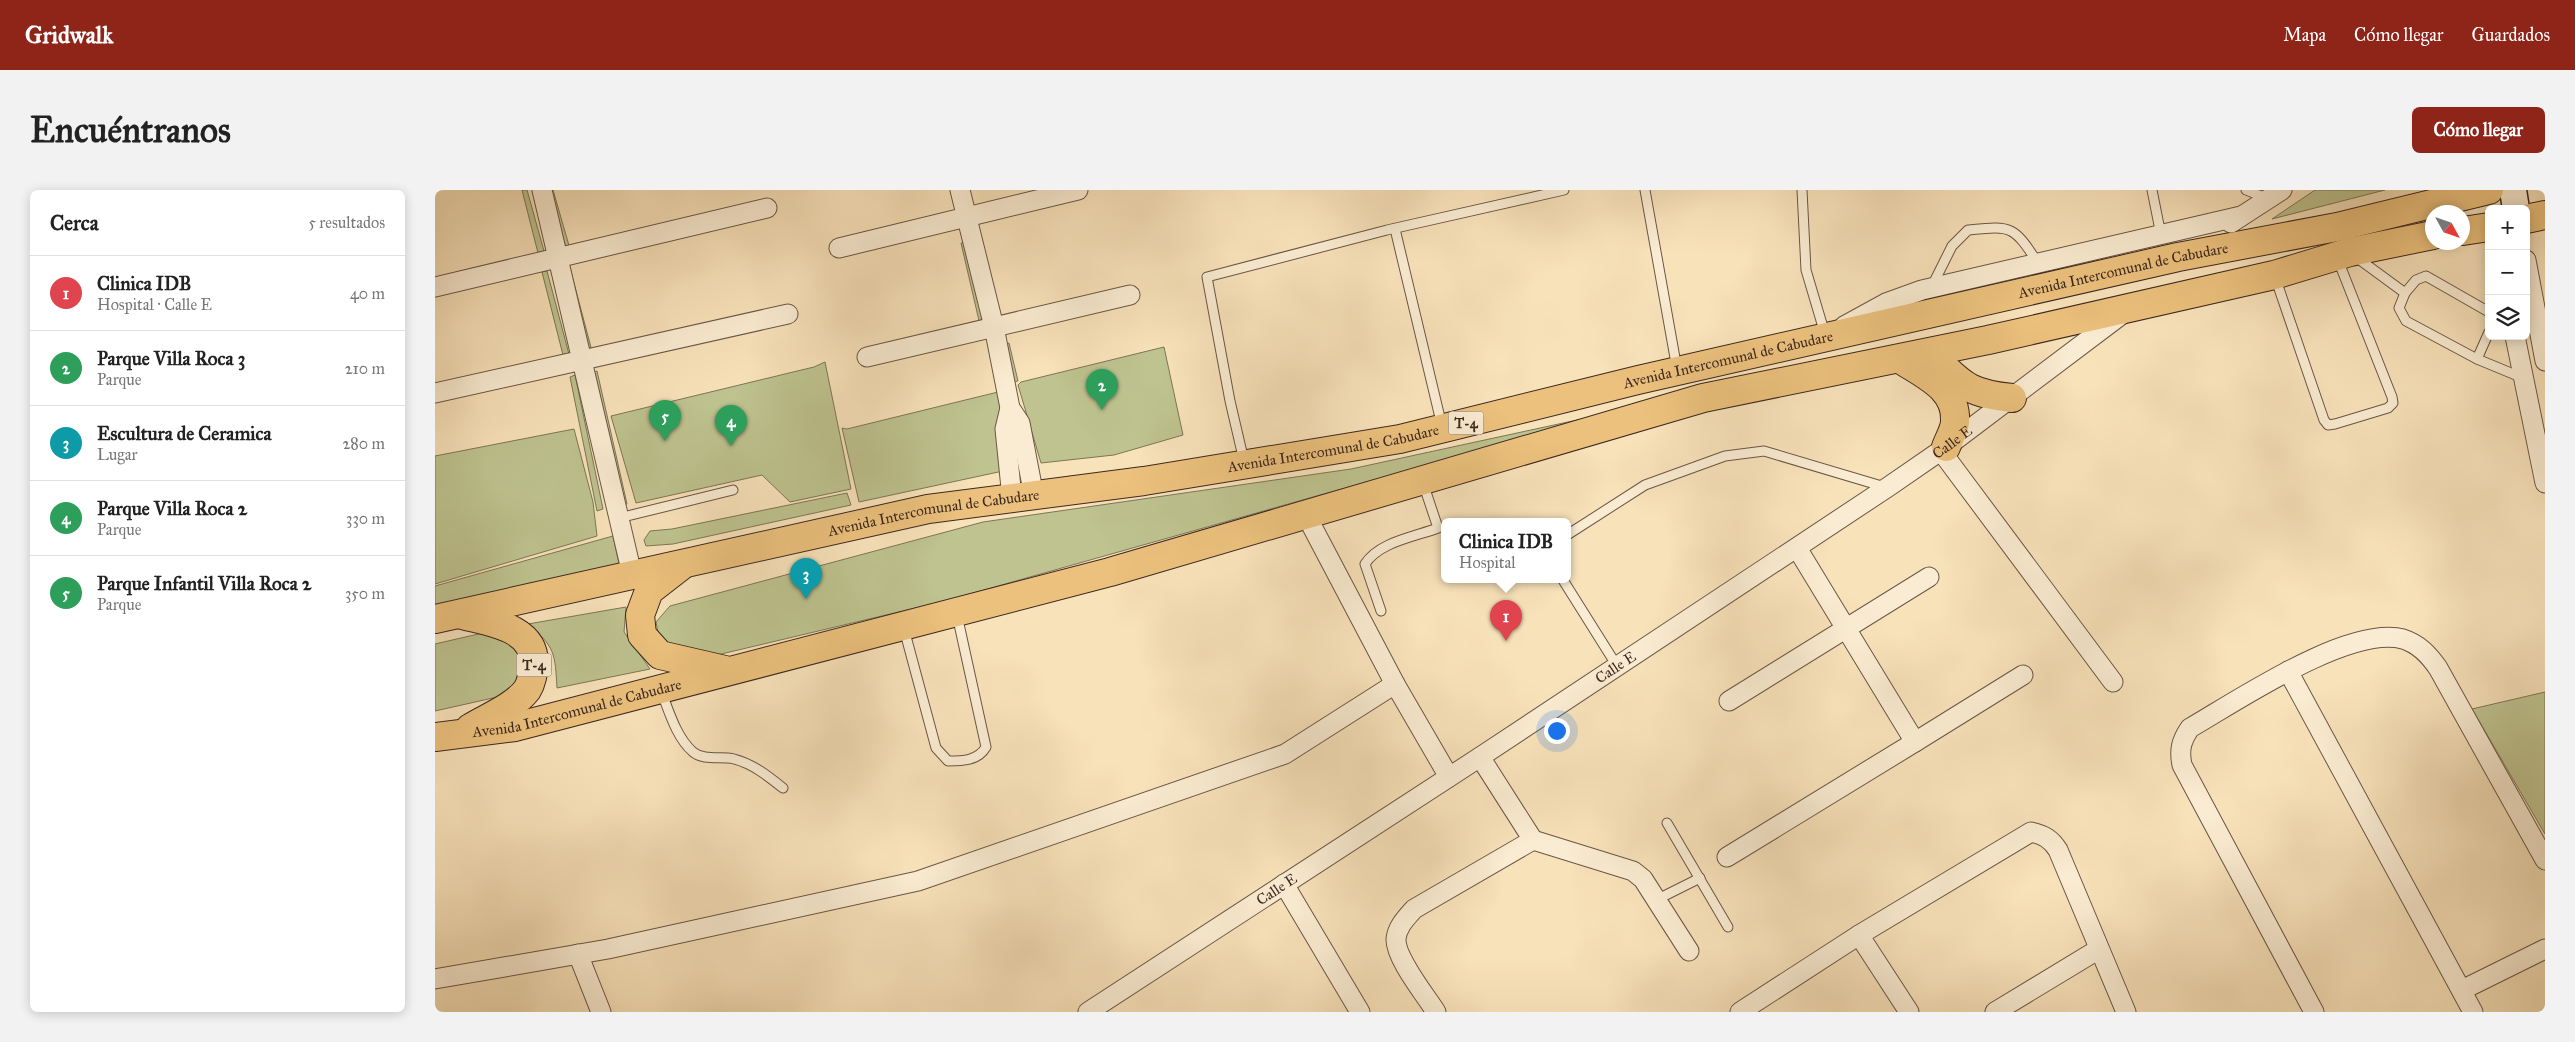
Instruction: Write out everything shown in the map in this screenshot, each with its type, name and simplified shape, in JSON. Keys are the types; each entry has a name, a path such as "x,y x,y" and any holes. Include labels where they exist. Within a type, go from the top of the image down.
{"highway":[{"name":"Avenida Intercomunal de Cabudare","path":"445,617 928,509 1245,465 1400,439 1824,337 2178,257 2337,227 2488,190"},
{"path":"2530,218 2545,215"},
{"path":"2470,230 2485,228"},
{"name":"Avenida Intercomunal de Cabudare","path":"435,737 515,727 1110,572 1703,398 1931,353 2275,275 2344,254 2425,237"},
{"path":"1931,353 1967,388 1993,396 2012,398"},
{"path":"1900,359 1944,388 1954,405 1955,422 1944,449"},
{"name":"T-4","path":"685,563 649,591 640,615 642,635 660,655 729,671"},
{"name":"T-4","path":"445,617 503,625 523,637 531,646 534,657 533,675 527,689 516,700 462,733"}],"street":[{"path":"542,190 633,574"},
{"path":"960,190 994,327 1010,408 1020,423 1023,497"},
{"path":"839,248 1078,190"},
{"path":"2488,190 2490,205"},
{"path":"2513,190 2516,205"},
{"path":"2178,257 2276,194"},
{"path":"435,287 767,208"},
{"path":"1824,337 1886,303 1931,288 2241,216"},
{"path":"2530,281 2545,361"},
{"path":"867,356 1130,295"},
{"name":"Calle E","path":"1088,1012 1888,488 1944,449 2132,307"},
{"path":"435,394 788,314"},
{"path":"2516,340 2545,483"},
{"path":"1944,449 2113,682"},
{"path":"1306,515 1395,684 1449,777"},
{"path":"1797,548 1915,742"},
{"path":"1729,701 1847,630 1929,577"},
{"path":"2314,1012 2188,777 2179,753 2183,739 2191,728 2288,670 2333,650 2384,638 2403,639 2419,646 2430,656 2438,668 2545,860"},
{"path":"2288,670 2473,1012"},
{"path":"1727,857 2023,675"},
{"path":"435,979 578,954 918,881 1285,754 1395,684"},
{"path":"1480,757 1533,840 1633,871 1643,880 1689,951"},
{"path":"1740,1012 1859,935 2031,832 2043,834 2053,842 2058,850 2126,1012"},
{"path":"1437,1012 1400,955 1396,940 1402,922 1414,909 1533,840"},
{"path":"1284,884 1360,1012"},
{"path":"1859,935 1909,1012"},
{"path":"2462,990 2545,949"},
{"path":"1995,1012 2099,950"},
{"path":"578,954 601,1012"}],"lane":[{"path":"1245,465 1230,401 1207,277 1395,229 1564,190"},
{"path":"1645,190 1677,371"},
{"path":"1802,190 1806,270 1824,337"},
{"path":"2152,190 2161,235"},
{"path":"2246,190 2276,194"},
{"path":"1931,288 1952,246 1968,230 1998,228 2011,230 2021,236 2038,263"},
{"path":"1395,229 1443,429"},
{"path":"2275,275 2323,420 2328,424 2335,424 2388,408 2393,403 2344,254"},
{"path":"2344,254 2405,292"},
{"path":"2485,310 2426,276 2416,280 2405,292 2399,308 2406,321 2477,359 2524,379"},
{"path":"2477,359 2485,340"},
{"path":"1571,532 1645,485 1725,456 1764,451 1888,488"},
{"path":"1381,611 1365,564 1371,553 1441,527 1422,480"},
{"path":"619,518 733,490"},
{"path":"1565,583 1617,666"},
{"path":"904,626 936,748 948,761 968,760 983,752 986,747 957,612"},
{"path":"661,690 675,727 693,753 708,758 733,759 762,771 783,788"},
{"path":"1667,824 1701,878 1728,927"},
{"path":"1656,900 1701,878"}],"green space":[{"path":"522,190 527,190 544,251 538,253"},
{"path":"548,190 553,190 570,249 564,250"},
{"path":"2315,190 2385,190 2272,219"},
{"path":"966,241 985,323 980,325 961,243"},
{"path":"570,268 593,355 587,357 565,270"},
{"path":"547,271 570,358 564,359 542,272"},
{"path":"1009,343 1018,381 1012,382 1003,345"},
{"path":"1164,347 1183,435 1114,455 1041,463 1018,385 1021,382"},
{"path":"825,362 851,489 790,502 762,475 636,503 611,416 814,367"},
{"path":"597,371 627,504 621,506 592,373"},
{"path":"575,375 603,509 597,511 570,377"},
{"path":"998,392 1017,468 859,502 842,428 847,429"},
{"path":"1614,412 945,601 717,655 678,652 659,637 656,622 670,606 983,522 1351,469"},
{"path":"574,429 593,502 597,536 435,584 435,456"},
{"path":"847,493 851,505 673,544 646,546 644,540 650,531 672,529"},
{"path":"613,536 619,564 435,607 435,586"},
{"path":"626,607 624,632 650,669 557,688 554,658 549,645 528,624"},
{"path":"487,632 512,640 529,665 511,694 435,711 435,644"},
{"path":"2545,692 2545,834 2472,709"}],"place":[{"name":"Parque Villa Roca 3","path":"1102,410"},
{"name":"Parque Infantil Villa Roca 2","path":"665,441"},
{"name":"Parque Villa Roca 2","path":"731,446"},
{"name":"Escultura de Ceramica","path":"806,599"},
{"name":"Clinica IDB","path":"1506,641"}]}
